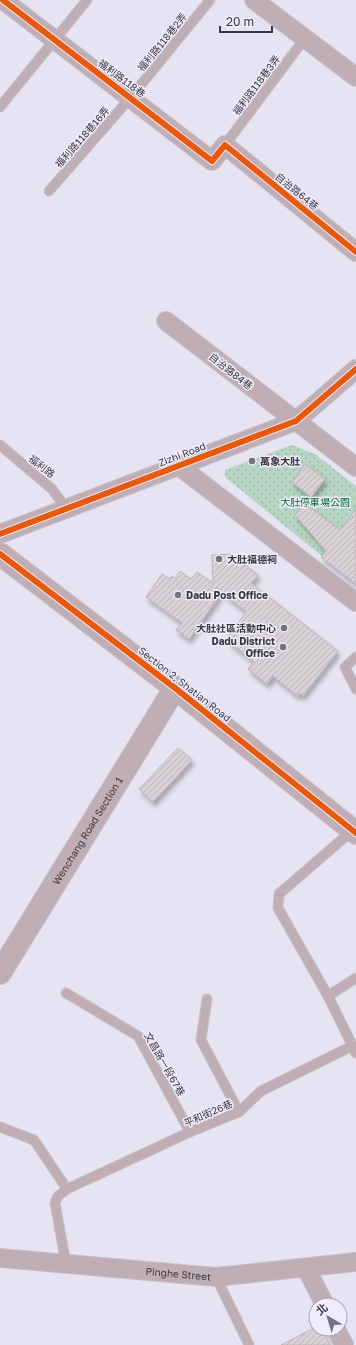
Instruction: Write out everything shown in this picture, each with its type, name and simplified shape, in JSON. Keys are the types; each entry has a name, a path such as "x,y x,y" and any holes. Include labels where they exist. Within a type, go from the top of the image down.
{"street":[{"name":"福利路118巷","path":"3,0 131,97 212,161 225,145"},
{"path":"254,0 356,77"},
{"name":"自治路64巷","path":"225,145 356,252"},
{"name":"自治路84巷","path":"166,322 356,467"},
{"name":"Zizhi Road","path":"0,534 296,421 356,369"},
{"path":"179,466 356,602"},
{"name":"Section 2, Shatian Road","path":"0,554 175,688 355,831"},
{"name":"Wenchang Road Section 1","path":"0,973 175,688"},
{"name":"Pinghe Street","path":"0,1258 216,1277 356,1262"},
{"path":"306,1268 321,1297"}],"lane":[{"path":"0,107 56,41 87,0"},
{"name":"福利路118巷2弄","path":"131,97 210,0"},
{"name":"福利路118巷3弄","path":"225,145 305,38"},
{"name":"福利路118巷16弄","path":"49,191 131,97"},
{"name":"福利路","path":"0,445 52,489 66,508"},
{"path":"356,657 345,667 352,685 356,689"},
{"name":"平和街26巷","path":"67,1189 190,1132 239,1112 261,1091 354,1049 328,996 278,908 278,894 355,831"},
{"path":"328,996 356,978"},
{"name":"文昌路一段67巷","path":"66,993 138,1036 190,1132"},
{"path":"207,999 201,1040 239,1112"},
{"path":"0,1127 34,1140 67,1189 58,1196 55,1203 66,1264"},
{"path":"216,1277 249,1345"}],"green space":[{"name":"大肚停車場公園","path":"292,445 315,454 356,486 356,584 225,477 225,470"}],"building":[{"path":"305,464 325,479 311,497 292,482"},
{"path":"304,503 340,530 356,509 356,584 321,557 326,551 295,515"},
{"path":"231,554 258,575 251,583 338,651 303,696 299,693 298,696 273,676 267,684 248,669 254,662 229,642 231,640 227,637 246,612 222,592 189,639 176,630 182,623 146,597 162,574 170,579 172,576 175,578 180,571 191,579 197,572 213,583 212,555"},
{"path":"178,748 192,760 153,802 139,789"},
{"path":"308,1331 308,1337 326,1337 330,1345 281,1345"}],"cycle path":[{"path":"3,0 212,161 225,145 356,252"},
{"path":"0,534 296,421 356,369"},
{"path":"0,554 175,688 356,833"}],"place":[{"name":"萬象大肚","path":"252,461"},
{"name":"大肚福德祠","path":"219,559"},
{"name":"Dadu Post Office","path":"178,595"},
{"name":"大肚社區活動中心","path":"284,628"},
{"name":"Dadu District Office","path":"283,647"}]}
